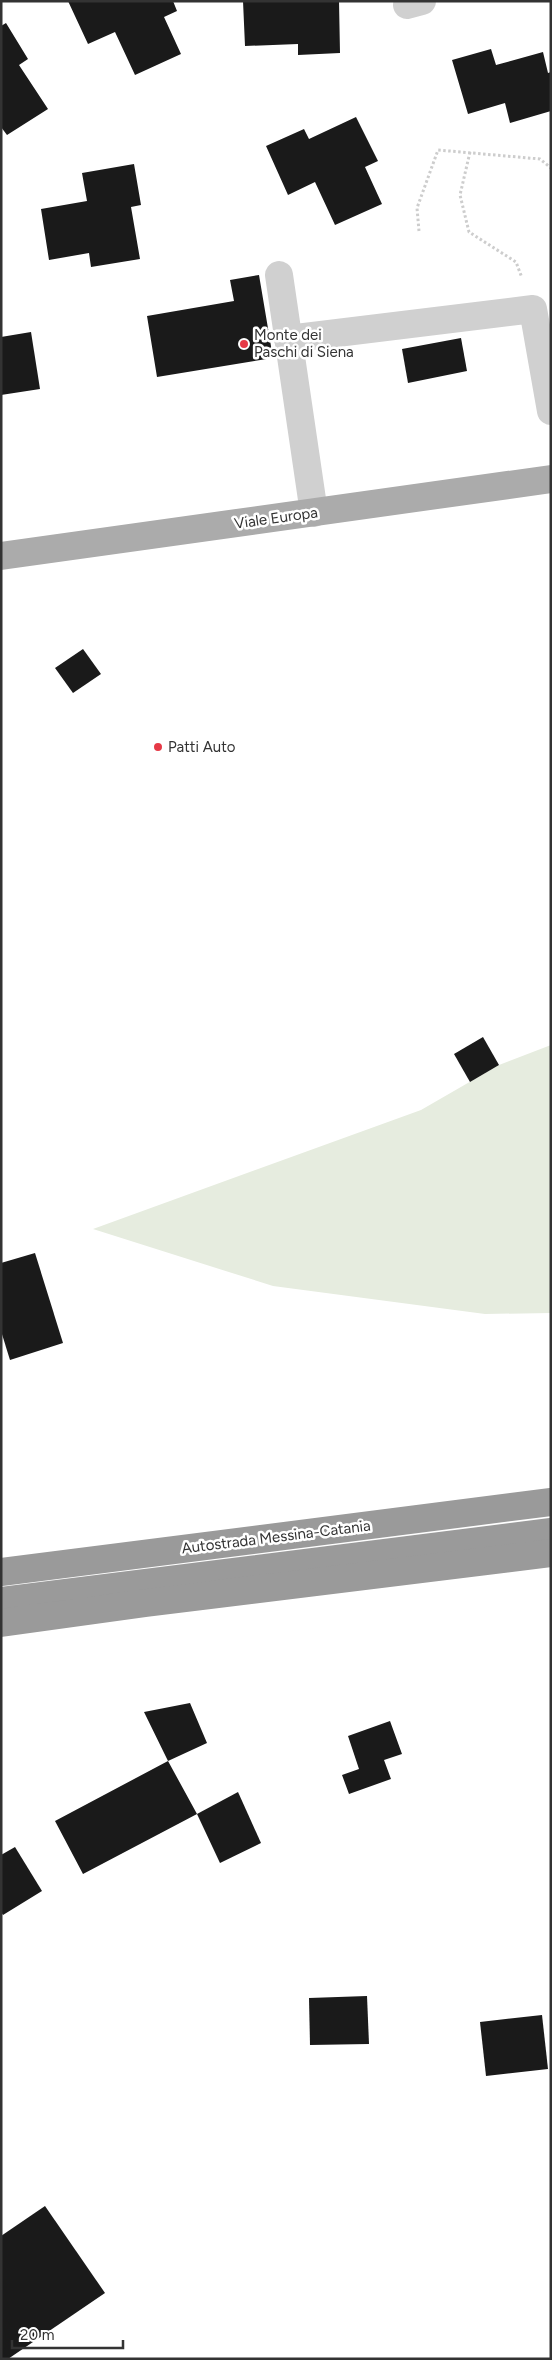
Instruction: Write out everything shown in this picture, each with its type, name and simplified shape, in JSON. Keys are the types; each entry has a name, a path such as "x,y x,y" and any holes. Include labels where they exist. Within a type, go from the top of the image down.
{"highway":[{"name":"Autostrada Messina-Catania","path":"1,1572 551,1502"},
{"path":"1,1601 551,1532"},
{"path":"1,1623 156,1601 551,1554"}],"main road":[{"name":"Viale Europa","path":"1,556 551,479"}],"street":[{"path":"279,275 314,512"},
{"path":"288,339 533,308 551,410"}],"path":[{"path":"419,231 417,208 438,150 540,159 551,168"},
{"path":"470,152 460,195 469,232 516,262 533,308"}],"shaded area":[{"path":"551,1045 551,1313 485,1314 273,1286 93,1229 421,1110 499,1065"}],"building":[{"path":"68,1 173,1 177,11 164,17 181,54 135,75 115,32 88,44"},
{"path":"243,1 339,1 340,53 298,55 298,44 245,46"},
{"path":"6,23 28,59 19,65 48,109 7,135 1,127 1,26"},
{"path":"491,49 496,65 543,52 548,73 551,72 551,111 510,123 505,103 468,114 452,60"},
{"path":"356,117 378,161 365,167 382,204 335,225 315,182 288,195 266,146 304,129 309,139"},
{"path":"134,164 141,205 131,207 140,259 91,267 89,253 49,260 41,209 87,201 82,173"},
{"path":"259,275 273,358 157,377 147,316 234,301 230,280"},
{"path":"31,332 40,389 1,395 1,337"},
{"path":"461,338 467,371 408,383 402,349"},
{"path":"83,649 101,674 73,693 55,668"},
{"path":"483,1037 499,1065 470,1082 454,1054"},
{"path":"35,1253 63,1343 10,1360 1,1331 1,1263"},
{"path":"190,1703 207,1743 168,1761 144,1712"},
{"path":"390,1721 402,1754 384,1760 391,1779 349,1794 342,1775 359,1769 348,1736"},
{"path":"168,1761 197,1814 83,1874 55,1821"},
{"path":"238,1792 261,1843 220,1863 197,1814"},
{"path":"15,1847 42,1891 3,1915 1,1912 1,1855"},
{"path":"367,1996 369,2044 310,2045 309,1998"},
{"path":"542,2015 548,2069 486,2076 480,2022"},
{"path":"45,2206 105,2293 8,2359 1,2359 1,2236"}],"place":[{"name":"Monte dei Paschi di Siena","path":"244,344"},
{"name":"Patti Auto","path":"158,747"}]}
